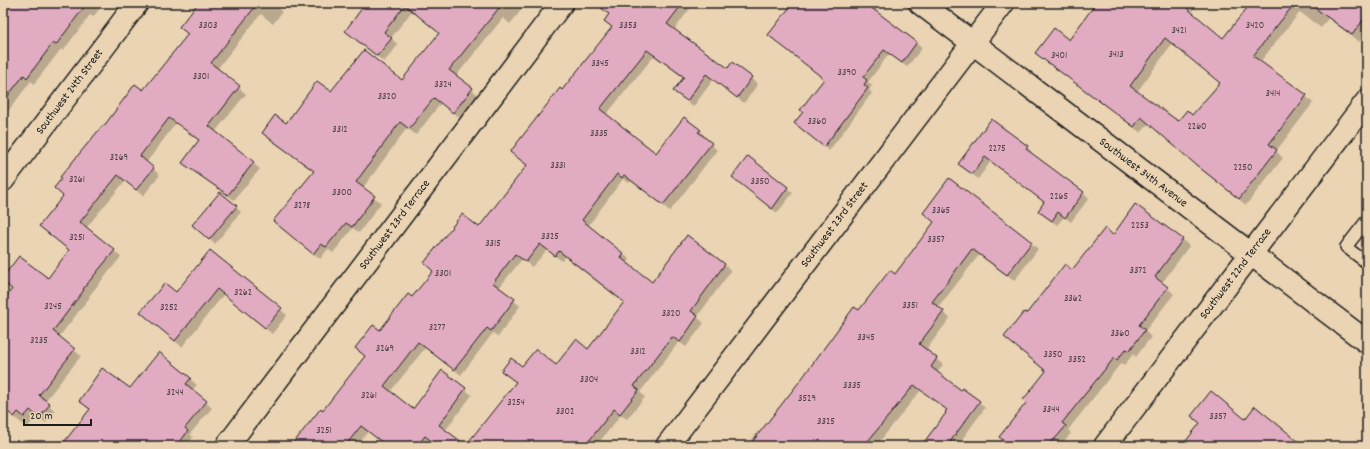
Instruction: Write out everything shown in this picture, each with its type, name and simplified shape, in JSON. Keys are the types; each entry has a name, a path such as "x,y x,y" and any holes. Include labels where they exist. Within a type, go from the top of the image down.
{"street":[{"name":"Southwest 24th Street","path":"3,180 137,3"},
{"name":"Southwest 23rd Terrace","path":"227,446 562,3"},
{"name":"Southwest 34th Avenue","path":"920,3 1367,342"},
{"name":"Southwest 23rd Street","path":"667,446 1003,3"},
{"name":"Southwest 22nd Terrace","path":"1105,446 1367,101"}],"lane":[{"path":"1367,220 1346,247 1367,263"}],"building":[{"path":"3,3 87,3 56,45 53,43 27,78 24,75 3,102"},
{"path":"198,3 258,3 211,63 240,86 209,126 254,162 228,195 182,163 199,140 169,118 140,156 154,168 136,190 118,175 80,222 115,250 83,289 84,290 53,331 75,349 39,395 50,404 39,418 30,410 24,417 18,412 14,417 3,408 3,301 12,289 3,282 3,277 19,256 48,278 69,250 39,226 63,196 54,188 62,178 60,177 103,125 104,126 135,84 143,90 188,34 179,27"},
{"path":"366,3 503,3 449,70 473,88 453,113 434,98 409,129 400,122 356,182 375,196 352,227 346,223 326,247 321,244 313,254 273,221 314,171 262,133 275,115 286,123 317,81 331,91 364,50 402,80 439,33 405,5 384,32 392,38 377,56 345,31"},
{"path":"595,3 683,3 667,24 728,68 732,62 752,77 737,98 706,74 687,101 673,91 684,77 647,50 600,109 656,153 684,117 701,130 698,132 712,143 663,205 624,175 622,178 617,174 582,220 624,254 621,258 652,282 687,235 725,264 691,311 698,316 680,342 672,337 634,386 639,390 620,414 614,409 585,446 438,446 425,436 417,446 387,446 361,426 345,446 291,446 321,408 323,410 365,356 355,348 373,325 380,330 408,294 412,297 433,271 424,263 462,214 479,227 527,165 510,152 560,88 562,90 612,27 604,21 609,14","holes":["540,244 555,256 559,251 624,302 588,349 576,339 556,365 536,349 522,366 511,358 501,371 516,382 466,445 439,425 466,388 442,370 413,409 384,386 418,342 454,370 487,328 491,331 515,299 493,283 515,254 526,262"]},
{"path":"793,3 865,3 917,42 902,63 884,50 863,77 867,80 864,85 868,88 824,147 794,123 803,112 800,110 824,79 768,35"},
{"path":"1096,3 1181,3 1223,38 1251,3 1295,3 1253,56 1307,95 1269,144 1277,150 1239,199 1195,164 1141,117 1134,127 1035,53 1054,28 1069,40","holes":["1165,38 1220,83 1192,115 1187,110 1178,121 1130,86"]},
{"path":"1308,3 1367,3 1367,15 1352,35"},
{"path":"991,119 1028,146 1026,149 1084,192 1065,218 1058,212 1052,221 1038,211 1044,202 985,157 972,174 958,164"},
{"path":"748,156 788,187 772,209 732,177"},
{"path":"949,178 1032,242 1007,275 972,249 932,302 944,311 919,344 937,358 931,367 961,390 962,388 980,401 947,446 921,446 947,410 914,385 864,446 749,446 803,377 854,307 859,310 890,270 895,274 934,222 923,213"},
{"path":"220,192 237,206 209,240 192,225"},
{"path":"1135,204 1183,239 1155,277 1168,287 1139,325 1145,330 1129,351 1126,349 1117,360 1114,358 1062,423 1066,426 1054,440 1053,439 1047,446 1011,446 999,437 1026,403 1023,400 1046,371 1004,337 1024,312 1027,313 1065,264 1072,270 1105,228 1113,235"},
{"path":"210,250 282,308 265,328 217,289 175,341 140,312 165,283 176,292"},
{"path":"159,352 191,378 186,384 207,401 185,428 188,431 177,446 61,446 90,409 79,401 102,368 130,388"},
{"path":"1211,391 1245,419 1255,406 1304,446 1182,446 1200,423 1191,416"}]}
